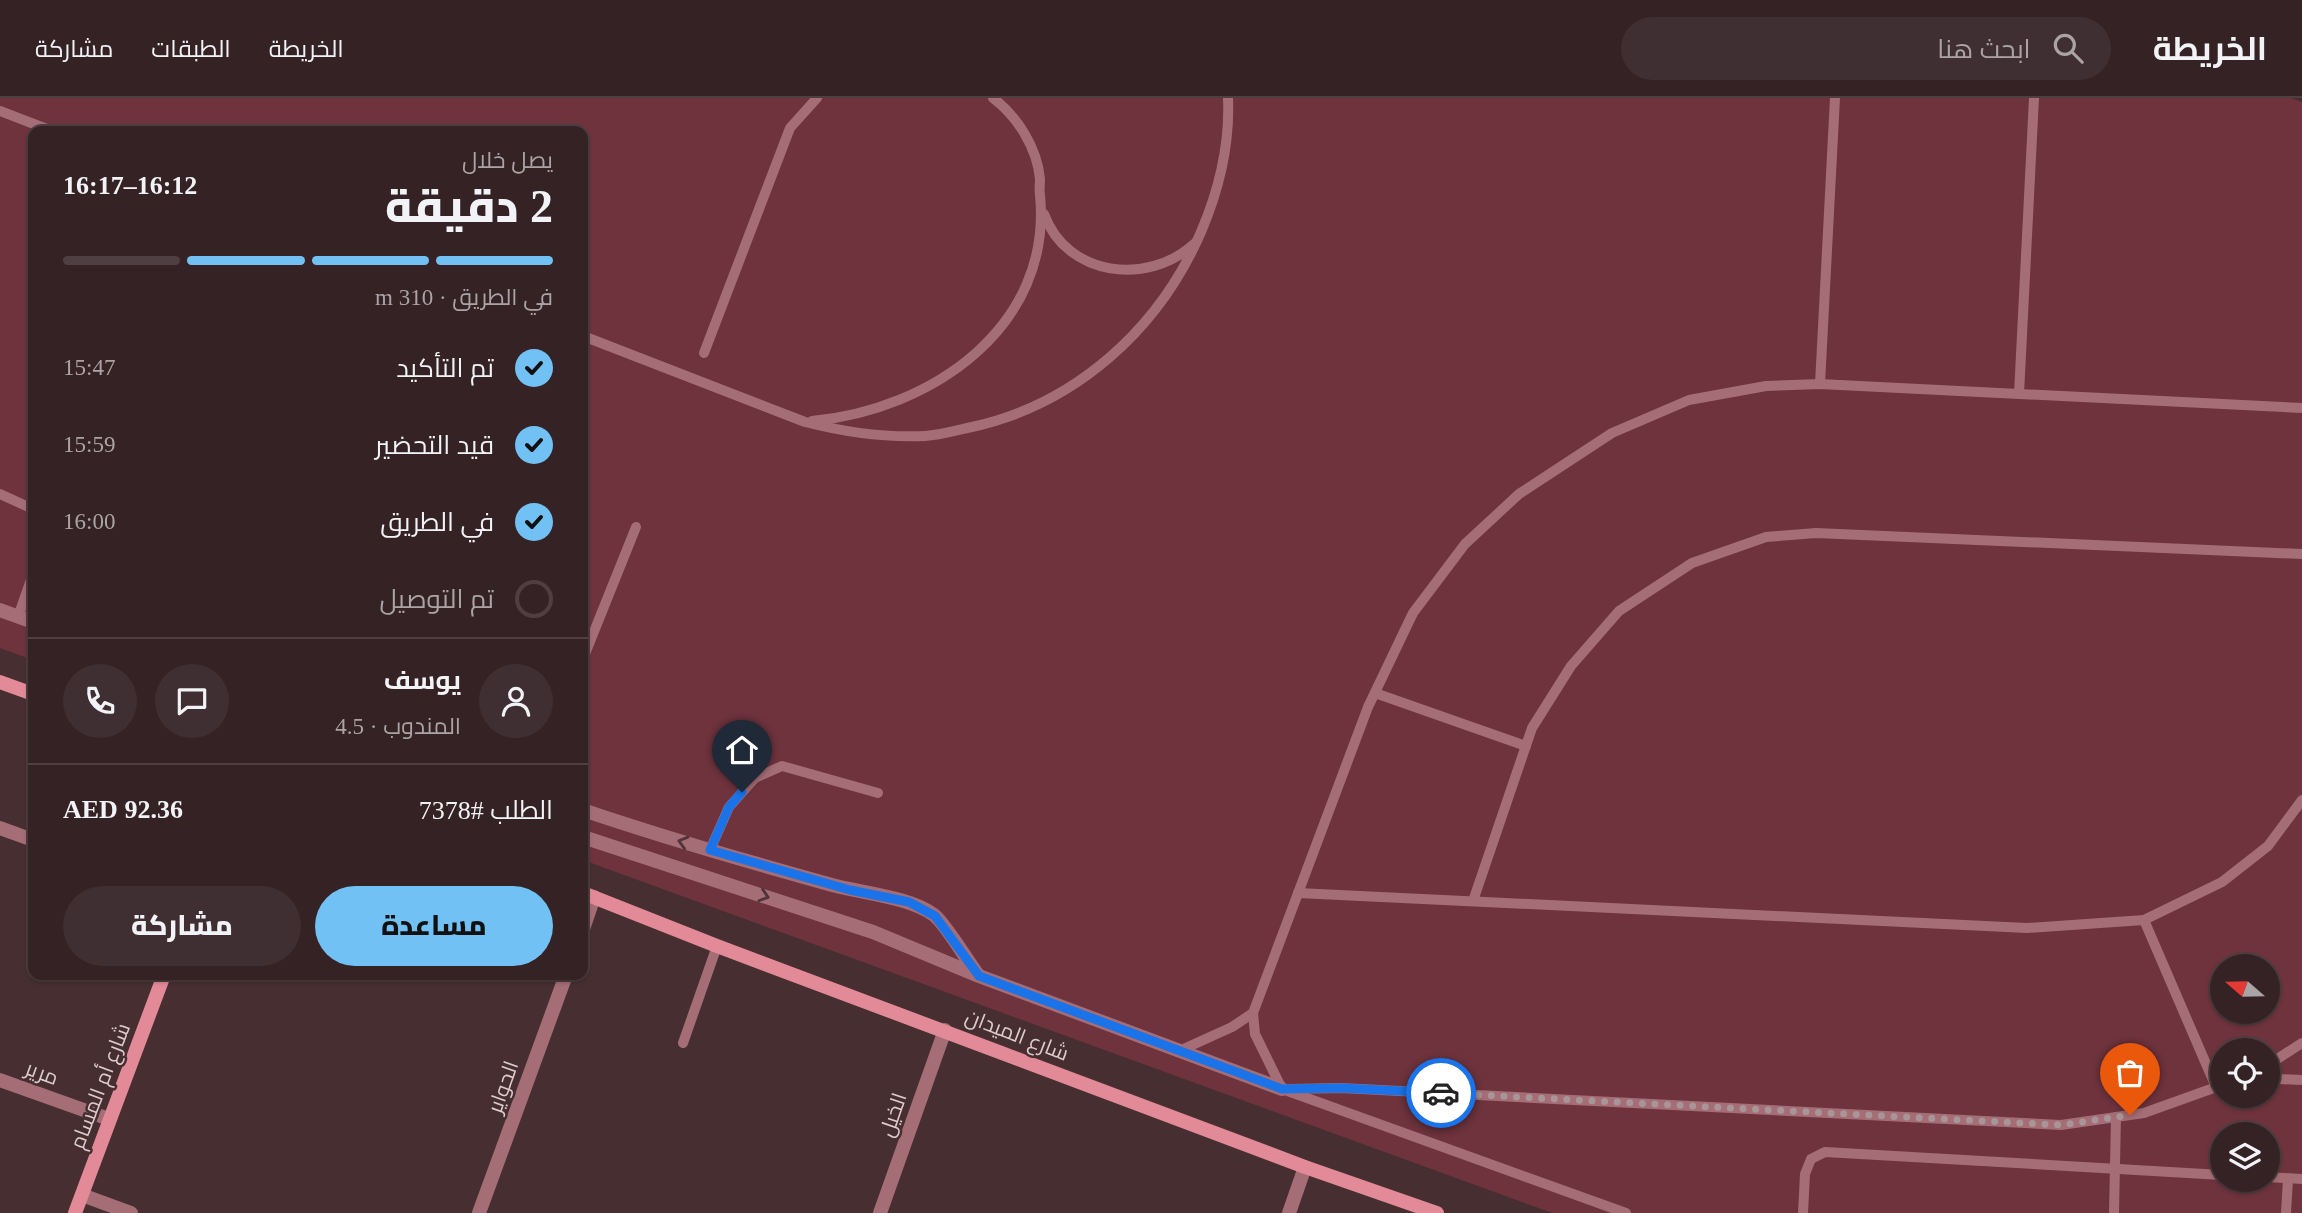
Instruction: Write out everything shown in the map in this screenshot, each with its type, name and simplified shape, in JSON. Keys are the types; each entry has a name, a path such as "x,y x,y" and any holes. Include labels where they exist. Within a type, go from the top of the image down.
{"street":[{"path":"0,610 28,620"},
{"path":"0,682 28,692"},
{"path":"588,812 850,890 909,902 935,916 979,976"},
{"path":"0,828 28,838"},
{"path":"588,839 826,916 1178,1052 1282,1089"},
{"name":"شارع الميدان","path":"589,895 717,946 1305,1167 1437,1213"},
{"name":"شارع أم المسام","path":"75,1213 162,980"},
{"name":"الحواير","path":"479,1213 564,980"},
{"name":"الخيل","path":"880,1213 945,1030"},
{"name":"مرير","path":"0,1080 109,1119"},
{"path":"1289,1213 1305,1167"},
{"path":"82,1195 131,1213"}],"lane":[{"path":"704,353 790,128 817,98"},
{"path":"805,422 851,415 896,402 944,376 984,346 1010,316 1029,282 1039,246 1042,208 1040,179 1030,146 1012,116 993,98"},
{"path":"588,338 805,422 829,428 878,436 928,435 986,424 1038,404 1088,375 1132,338 1169,292 1197,241 1214,198 1227,134 1228,98"},
{"path":"1820,383 1835,98"},
{"path":"2019,394 2034,98"},
{"path":"0,111 39,126"},
{"path":"1042,208 1054,234 1063,245 1084,261 1108,268 1135,271 1162,265 1175,259 1197,241"},
{"path":"1626,1213 1282,1089 1255,1034 1253,1013 1375,693 1413,613 1465,544 1520,494 1612,433 1689,400 1766,386 1820,383 2302,408"},
{"path":"0,494 28,507"},
{"path":"588,647 636,527"},
{"path":"1473,901 1532,728 1571,666 1619,611 1692,564 1766,537 1816,533 2302,554"},
{"path":"18,617 28,588"},
{"path":"1375,693 1526,746"},
{"path":"710,850 729,807 755,778 782,766 877,793"},
{"path":"1298,892 2027,928 2144,920 2222,882 2268,846 2302,800"},
{"path":"2144,920 2210,1066"},
{"path":"683,1042 717,946"},
{"path":"1178,1052 1232,1027 1253,1013"},
{"path":"2280,1057 2302,1043"},
{"path":"2280,1079 2302,1080"},
{"path":"1282,1089 1369,1089 2061,1125 2144,1113 2210,1089"},
{"path":"2114,1213 2116,1117"},
{"path":"1803,1213 1805,1174 1811,1159 1825,1152 2210,1174"},
{"path":"2280,1178 2302,1179"},
{"path":"2286,1213 2288,1179"}],"shaded area":[{"path":"0,98 2291,98 2302,102 2302,1213 1552,1213 588,862 588,126 28,126 28,658 0,648"}],"way so far":[{"path":"1441,1093 2061,1125 2130,1115"}],"route":[{"path":"742,792 729,807 710,850 850,890 909,902 935,916 979,976 1282,1089 1341,1088 1441,1093"}]}
